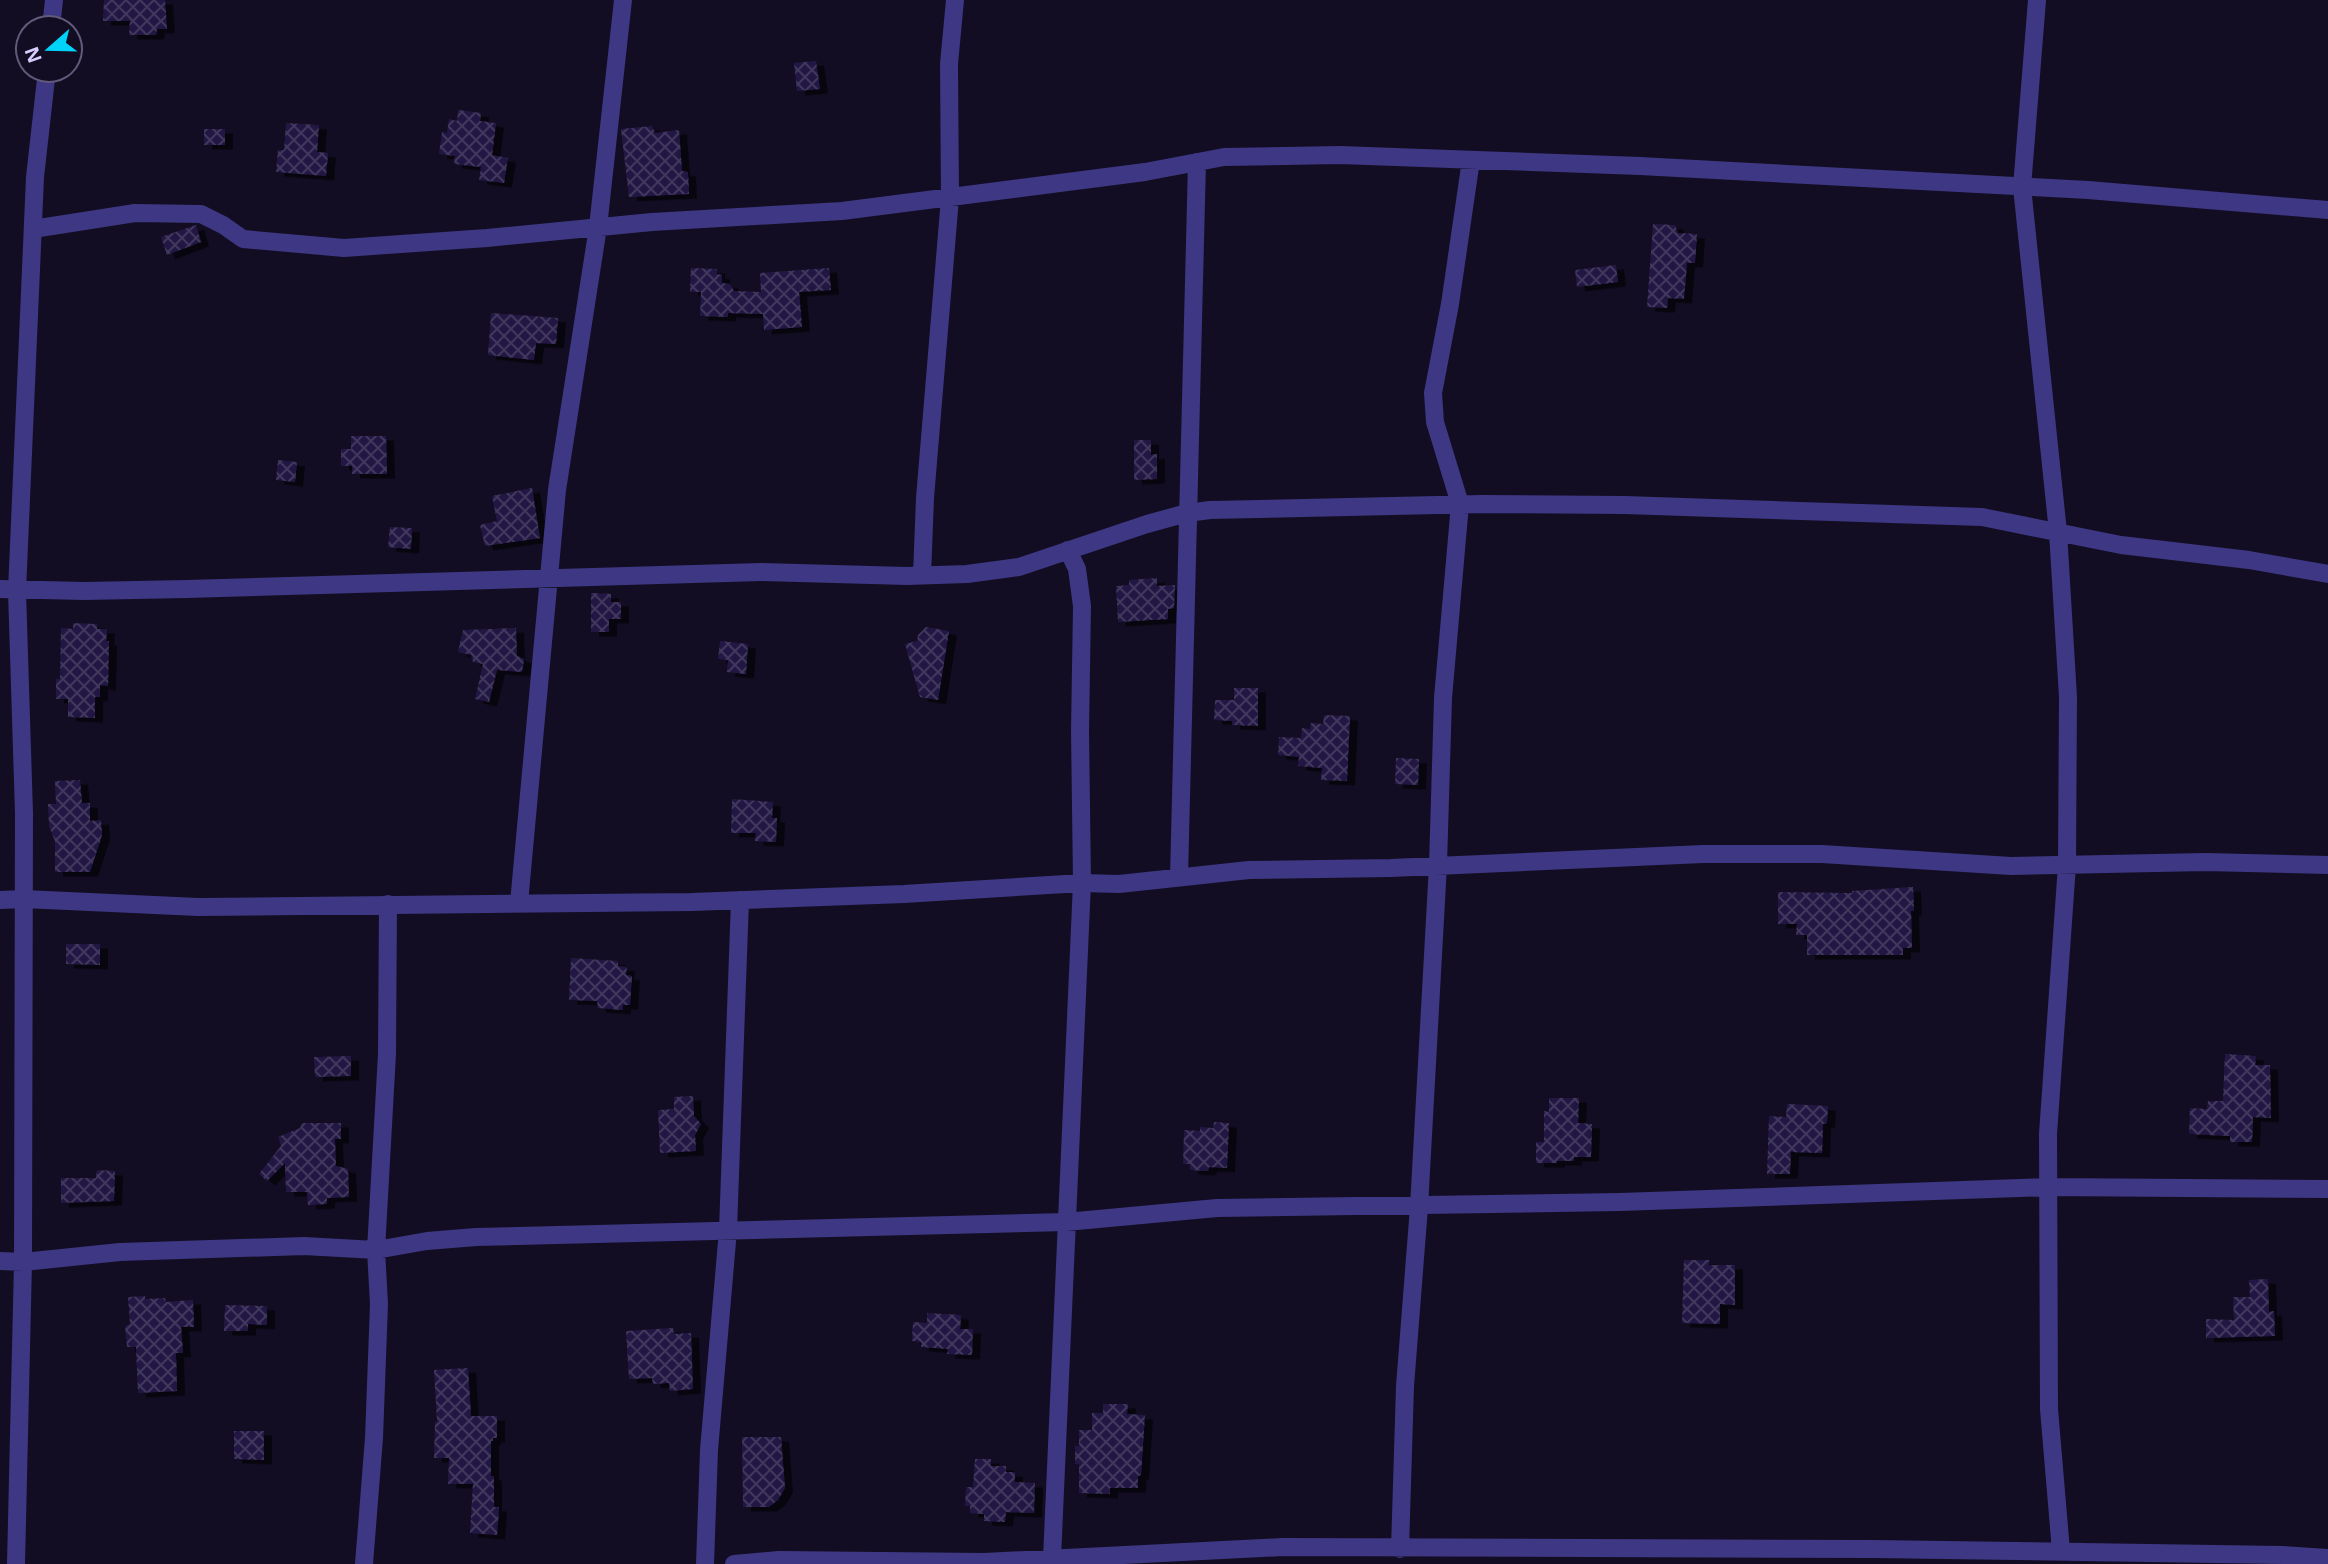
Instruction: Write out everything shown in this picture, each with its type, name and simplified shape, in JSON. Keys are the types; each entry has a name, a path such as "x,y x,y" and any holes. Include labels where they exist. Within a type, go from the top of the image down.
{"street":[{"path":"519,903 556,490 598,227 623,0"},
{"path":"922,576 925,498 950,198 949,64 955,0"},
{"path":"2038,0 2032,38 2022,187 2057,532 2068,697 2067,865 2049,1134 2049,1409 2061,1551"},
{"path":"16,1564 23,1262 24,813 9,590 35,177 45,84"},
{"path":"33,229 135,212 201,215 223,225 243,239 344,248 598,227 842,211 1145,172 1224,157 1340,155 1640,166 2088,190 2328,210"},
{"path":"1400,1549 1405,1386 1419,1207 1438,865 1443,698 1460,504 1435,422 1433,393 1450,304 1471,160"},
{"path":"1179,877 1197,162"},
{"path":"9,590 174,590 761,572 922,576 967,574 1019,566 1187,513 1210,510 1460,504 1625,505 1982,517 2121,545 2249,560 2328,574"},
{"path":"1052,1558 1082,883 1082,606 1077,569 1068,550"},
{"path":"0,900 198,907 740,900 1082,883 1119,884 1249,870 1716,854 1822,855 2011,866 2206,862 2328,865"},
{"path":"705,1564 709,1450 728,1230 740,900"},
{"path":"364,1564 374,1438 379,1304 376,1250 387,1054 388,904"},
{"path":"0,1261 23,1262 120,1252 304,1246 376,1250 427,1241 476,1237 1066,1222 1217,1208 1419,1207 2050,1187 2328,1189"},
{"path":"734,1564 779,1560 984,1562 1283,1548 1873,1549 2328,1558"}],"building":[{"path":"104,0 165,0 167,29 157,29 156,35 129,35 130,21 103,21"},
{"path":"816,61 820,89 797,91 794,63"},
{"path":"458,110 481,113 480,121 496,123 492,155 508,158 504,183 479,180 481,167 454,164 455,156 439,154 442,132 447,133 449,119 457,121"},
{"path":"286,123 319,125 317,152 328,153 326,176 276,172 278,150 284,150"},
{"path":"652,126 655,133 679,130 682,171 688,172 689,194 629,197 621,129"},
{"path":"204,129 225,129 225,145 204,145"},
{"path":"1653,224 1675,225 1678,233 1697,234 1695,263 1687,263 1684,299 1668,298 1667,308 1647,307"},
{"path":"196,225 201,242 167,255 161,237"},
{"path":"1616,265 1618,282 1577,287 1575,270"},
{"path":"691,268 717,269 717,274 722,275 722,283 730,284 734,291 761,292 760,273 829,268 831,290 799,292 802,327 764,330 763,314 728,313 728,317 700,316 701,292 690,292"},
{"path":"491,313 558,318 556,344 536,343 534,360 488,355"},
{"path":"351,436 386,436 387,474 352,474 352,466 341,466 341,449 351,449"},
{"path":"1134,440 1151,440 1151,455 1157,454 1157,479 1134,480"},
{"path":"278,460 297,462 295,482 276,480"},
{"path":"532,488 540,538 485,546 480,525 497,521 492,496"},
{"path":"390,527 412,528 411,549 388,547"},
{"path":"1157,578 1157,586 1175,585 1174,608 1168,609 1168,619 1118,622 1116,586 1129,585 1129,580"},
{"path":"591,593 611,594 611,602 621,602 621,619 609,619 609,632 591,632"},
{"path":"73,623 97,624 97,629 107,629 108,686 100,685 100,697 95,697 95,718 68,717 68,699 56,699 56,679 60,679 61,628 73,629"},
{"path":"926,627 949,631 938,700 920,697 905,644 917,641 918,635"},
{"path":"516,628 517,656 524,659 522,672 497,670 489,702 475,699 483,664 473,662 471,655 458,652 463,630"},
{"path":"720,641 748,644 746,674 727,672 728,660 718,659"},
{"path":"1234,688 1258,688 1258,726 1232,725 1232,721 1214,720 1215,700 1234,700"},
{"path":"1324,715 1350,716 1347,781 1321,780 1322,768 1298,766 1299,757 1278,755 1279,737 1301,738 1302,728 1310,729 1311,723 1323,724"},
{"path":"1396,758 1419,759 1418,785 1395,784"},
{"path":"80,780 82,803 90,803 90,821 101,820 102,835 90,872 55,872 55,841 49,826 48,804 56,804 55,781"},
{"path":"732,799 773,802 772,818 777,818 776,842 755,841 756,833 731,833"},
{"path":"1913,887 1912,948 1903,948 1903,955 1807,955 1807,935 1796,935 1797,924 1778,924 1778,892 1852,893"},
{"path":"66,944 100,944 100,965 66,964"},
{"path":"571,958 618,961 618,966 627,967 626,975 632,976 630,1005 623,1005 623,1010 598,1008 597,1001 569,1000"},
{"path":"2225,1054 2256,1056 2255,1065 2270,1065 2271,1118 2253,1117 2252,1142 2230,1142 2230,1136 2189,1134 2190,1108 2207,1109 2208,1101 2223,1101"},
{"path":"351,1056 351,1076 315,1077 314,1057"},
{"path":"693,1096 694,1116 701,1124 695,1135 696,1151 660,1153 658,1110 674,1109 674,1097"},
{"path":"1549,1098 1579,1098 1578,1123 1592,1124 1591,1157 1574,1157 1574,1161 1557,1163 1536,1163 1536,1142 1544,1142 1544,1111 1549,1112"},
{"path":"1787,1104 1828,1106 1827,1123 1823,1124 1822,1153 1791,1152 1790,1174 1767,1174 1769,1116 1786,1117"},
{"path":"1214,1122 1229,1123 1227,1168 1190,1170 1190,1164 1183,1164 1184,1130 1213,1128"},
{"path":"302,1123 341,1123 341,1139 335,1139 336,1166 348,1169 349,1197 327,1198 327,1204 308,1205 307,1192 286,1192 285,1163 267,1181 259,1174 281,1146 278,1137 300,1128"},
{"path":"97,1170 115,1171 114,1201 61,1203 61,1178 96,1178"},
{"path":"1684,1260 1709,1260 1709,1265 1735,1265 1735,1305 1720,1304 1720,1324 1682,1323"},
{"path":"2268,1279 2269,1312 2274,1311 2275,1336 2206,1338 2206,1319 2234,1320 2233,1297 2250,1297 2249,1280"},
{"path":"145,1296 145,1299 165,1298 166,1302 193,1300 194,1327 181,1327 183,1353 176,1353 177,1391 138,1393 136,1347 127,1347 125,1326 130,1324 128,1297"},
{"path":"225,1305 267,1306 267,1325 248,1324 248,1331 224,1331"},
{"path":"927,1313 961,1315 960,1329 973,1329 972,1355 947,1354 948,1349 921,1347 921,1342 912,1341 913,1322 927,1323"},
{"path":"673,1328 674,1334 691,1333 693,1389 670,1391 669,1383 653,1384 652,1378 629,1379 626,1331"},
{"path":"468,1368 471,1416 497,1416 497,1438 491,1441 491,1476 494,1476 494,1507 499,1507 497,1535 470,1533 473,1484 448,1484 449,1458 434,1458 437,1422 434,1370"},
{"path":"1103,1404 1128,1404 1127,1414 1145,1415 1138,1488 1110,1488 1110,1494 1079,1493 1079,1464 1075,1464 1075,1446 1079,1446 1079,1430 1092,1430 1092,1413 1103,1413"},
{"path":"234,1431 264,1431 264,1460 234,1459"},
{"path":"742,1437 781,1437 785,1488 778,1500 769,1507 743,1507"},
{"path":"975,1459 991,1459 991,1466 1006,1466 1006,1472 1015,1472 1015,1482 1035,1483 1034,1513 1006,1512 1005,1522 984,1521 984,1514 970,1513 970,1506 965,1506 966,1487 973,1487"}]}
